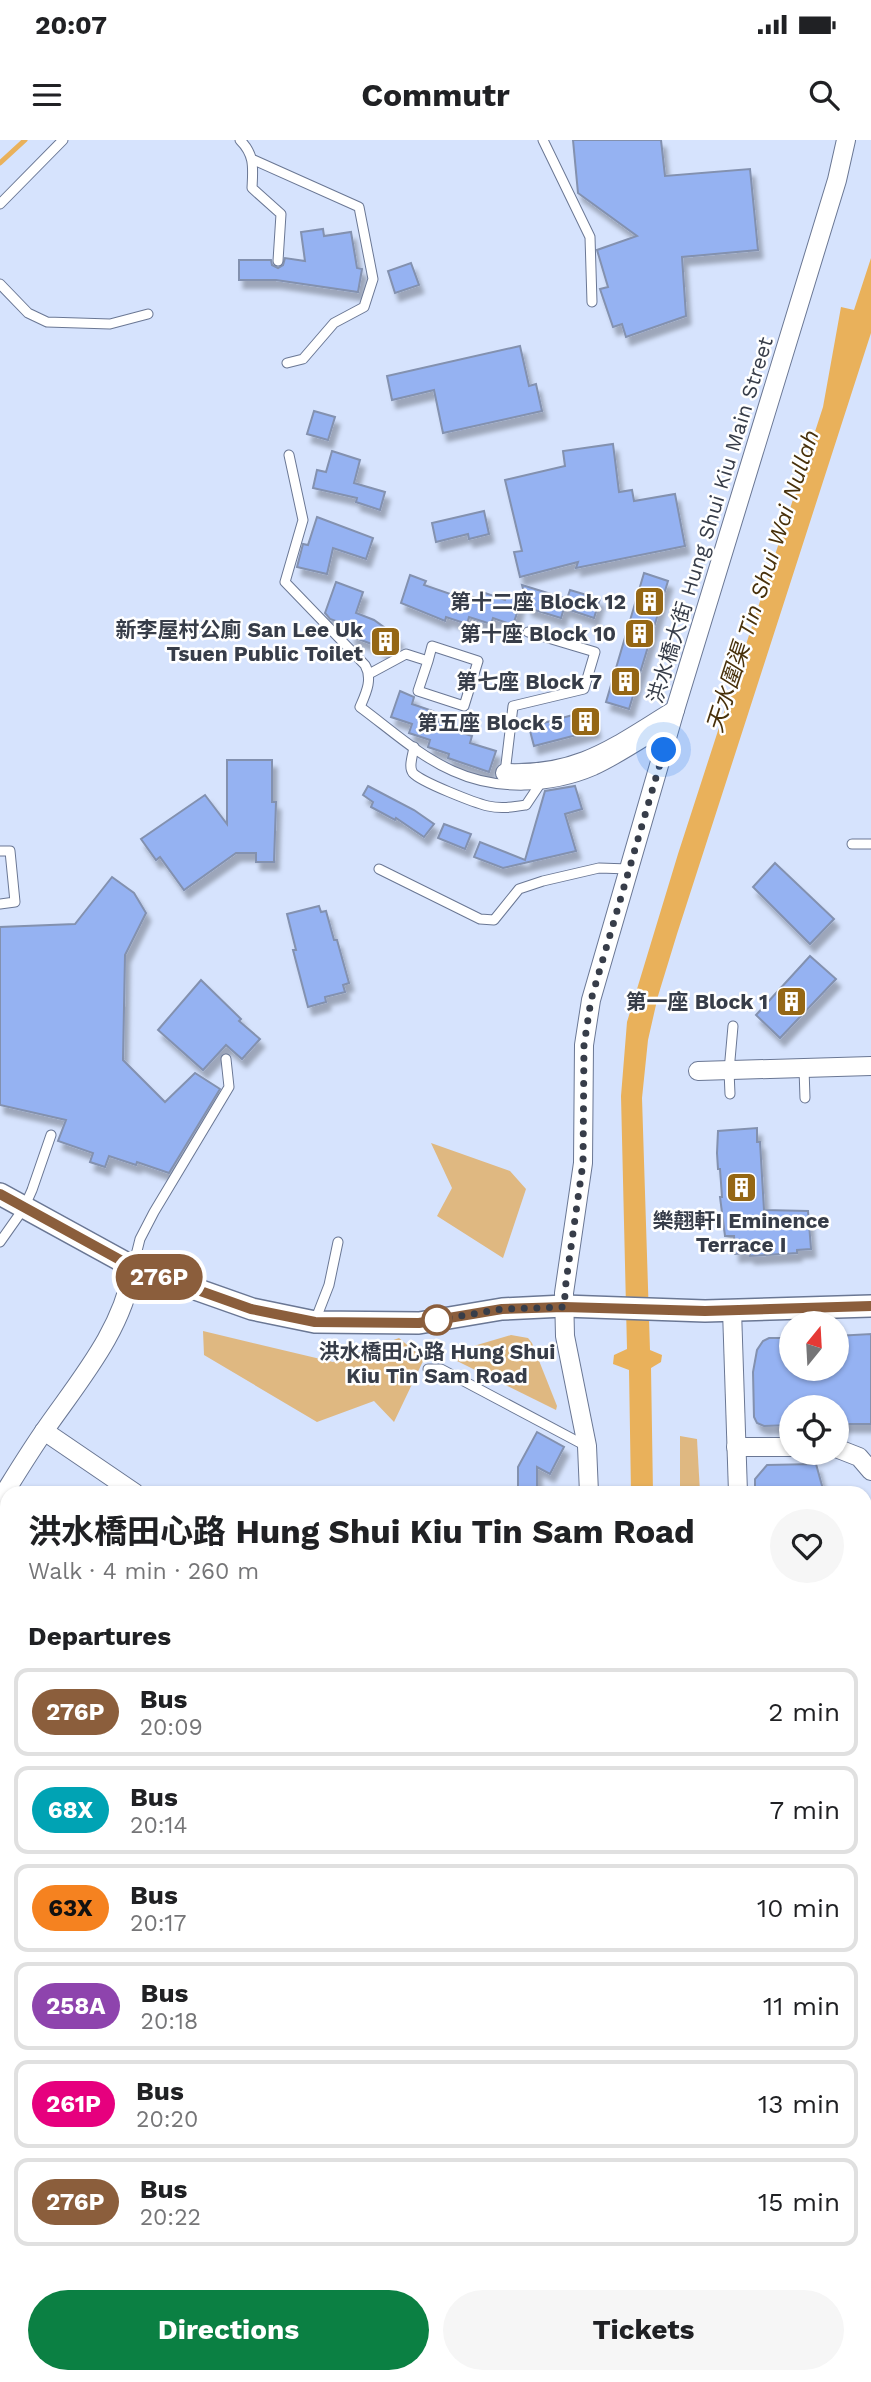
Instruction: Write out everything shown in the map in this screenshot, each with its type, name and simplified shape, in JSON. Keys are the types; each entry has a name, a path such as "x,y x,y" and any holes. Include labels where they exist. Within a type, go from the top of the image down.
{"street":[{"name":"洪水橋大街 Hung Shui Kiu Main Street","path":"589,1486 587,1446 565,1336 564,1307 583,1163 586,1034 591,1000 673,718 837,180 844,141"},
{"path":"505,773 548,772 590,760 673,718"},
{"path":"698,1072 871,1066"},
{"path":"0,1194 133,1267 251,1309 315,1322 419,1323 502,1309 564,1307 705,1311 871,1306"},
{"path":"9,1486 103,1348 128,1292 133,1267"},
{"path":"732,1310 738,1486"},
{"path":"44,1431 125,1486"},
{"path":"736,1447 779,1447"},
{"path":"849,1451 859,1457 871,1471"}],"lane":[{"path":"0,204 63,140"},
{"path":"240,140 249,149 254,160 252,188 281,214 278,261"},
{"path":"543,140 590,237 592,302"},
{"path":"254,160 359,207 372,267 373,279 364,307 334,323 303,359 288,363"},
{"path":"0,284 29,313 47,321 110,324 148,314"},
{"path":"289,455 303,520 285,582 365,665 369,674 360,707 414,747 451,771 468,777 504,784 540,784 573,778 595,770 673,718"},
{"path":"505,773 513,706 584,689 596,652 528,632"},
{"path":"432,646 478,662 464,706 418,691 428,661 432,646"},
{"path":"369,674 406,654 428,661"},
{"path":"414,747 411,764 414,774 425,782 487,806 506,808 526,805 540,784"},
{"path":"852,844 871,844"},
{"path":"0,851 10,851 15,902 0,904"},
{"path":"379,869 480,919 494,920 519,889 599,868 629,869"},
{"path":"730,1094 733,1026"},
{"path":"133,1267 140,1239 154,1212 229,1087 226,1059"},
{"path":"804,1069 805,1098"},
{"path":"0,1242 24,1208 51,1135"},
{"path":"315,1322 328,1285 338,1242"},
{"path":"428,1369 441,1369 587,1446"}],"shaded area":[{"path":"871,258 871,333 677,934 648,1040 642,1098 650,1350 662,1355 661,1362 651,1368 653,1486 631,1486 629,1370 613,1364 614,1355 627,1349 621,1096 627,1022 678,854 823,407 841,307 854,310"},
{"path":"431,1143 510,1171 526,1189 503,1258 437,1216 452,1188"},
{"path":"203,1331 333,1362 399,1338 424,1359 394,1422 374,1401 317,1422 204,1355"},
{"path":"511,1335 528,1338 532,1343 557,1406 556,1410 455,1360 450,1353"},
{"path":"680,1436 697,1439 700,1486 680,1486"}],"building":[{"path":"573,140 661,140 665,176 750,169 758,250 682,257 686,316 626,337 622,324 613,327 600,289 608,287 597,250 637,236 578,193"},
{"path":"323,229 324,236 351,232 357,268 362,269 358,292 276,280 239,280 239,260 271,260 272,265 278,268 283,265 285,258 305,261 301,232"},
{"path":"411,263 419,285 395,293 388,271"},
{"path":"520,346 529,386 536,384 542,411 443,433 434,390 392,400 387,376"},
{"path":"314,411 335,417 328,440 307,434"},
{"path":"613,444 619,492 632,490 634,501 675,494 685,546 576,568 578,562 520,577 514,552 522,551 505,480 565,466 563,451"},
{"path":"332,451 360,460 354,483 385,492 380,510 356,502 357,498 313,488 317,470 326,472"},
{"path":"484,511 489,534 469,539 468,534 436,542 432,523"},
{"path":"317,517 373,538 366,559 333,548 327,574 297,567 303,544 308,545"},
{"path":"644,573 668,581 629,709 606,702"},
{"path":"410,575 426,581 424,585 459,597 461,593 482,600 485,593 505,600 507,593 522,598 513,625 493,618 491,624 469,617 467,624 446,617 445,621 401,603"},
{"path":"336,582 363,592 356,613 374,620 399,638 387,654 377,646 350,636 353,627 330,619 325,613"},
{"path":"522,585 567,599 570,590 600,599 594,618 564,608 561,618 528,608"},
{"path":"400,691 414,697 412,704 433,711 430,719 472,736 470,743 496,751 489,772 448,758 449,754 428,747 430,740 409,733 412,724 391,717"},
{"path":"591,710 596,730 534,746 529,727"},
{"path":"227,760 272,760 272,802 276,802 274,862 256,862 256,853 236,853 184,890 160,857 156,860 141,839 205,795 227,824"},
{"path":"368,786 414,810 434,824 424,837 396,818 395,820 371,807 373,802 363,795"},
{"path":"575,786 582,809 565,814 576,851 503,868 474,857 480,842 525,860 545,791"},
{"path":"444,824 471,834 465,849 438,838"},
{"path":"775,863 834,919 810,944 753,887"},
{"path":"112,877 134,893 146,913 125,955 123,1060 165,1102 195,1073 220,1089 169,1173 109,1156 105,1167 90,1162 93,1153 58,1141 66,1120 0,1105 0,927 75,924"},
{"path":"319,906 321,912 326,911 349,983 343,985 345,992 325,997 326,1002 308,1007 287,914"},
{"name":"第一座 Block 1","path":"810,956 836,979 780,1038 756,1015"},
{"path":"201,980 241,1019 239,1021 260,1039 242,1059 226,1045 203,1070 158,1030"},
{"name":"樂翹軒I Eminence Terrace I","path":"757,1128 764,1210 808,1211 811,1249 797,1250 797,1253 750,1256 750,1253 735,1254 734,1236 725,1236 718,1169 718,1131"},
{"path":"871,1334 871,1424 849,1424 849,1395 779,1395 779,1425 764,1426 757,1423 754,1417 753,1372 757,1350 763,1341 779,1338 779,1381 849,1381 849,1335"},
{"path":"537,1432 564,1447 550,1474 537,1467 537,1486 518,1486 518,1467"},
{"path":"767,1465 816,1465 822,1486 755,1486 755,1479"}],"waterway":[{"path":"0,163 25,140"}],"bus line":[{"name":"276P","path":"0,1194 133,1267 251,1309 315,1322 419,1323 502,1309 564,1307 705,1311 871,1306"}],"place":[{"name":"第十二座 Block 12","path":"649,601"},
{"name":"第十座 Block 10","path":"639,633"},
{"name":"新李屋村公廁 San Lee Uk Tsuen Public Toilet","path":"386,641"},
{"name":"第七座 Block 7","path":"625,681"},
{"name":"第五座 Block 5","path":"586,722"},
{"name":"第一座 Block 1","path":"791,1001"},
{"name":"樂翹軒I Eminence Terrace I","path":"741,1188"},
{"name":"洪水橋田心路 Hung Shui Kiu Tin Sam Road","path":"437,1320"}],"route":[{"path":"437,1320 502,1309 564,1307 583,1163 584,1045 591,1000 664,750"}],"water label":[{"name":"天水圍渠 Tin Shui Wai Nullah","path":"763,581"}]}
